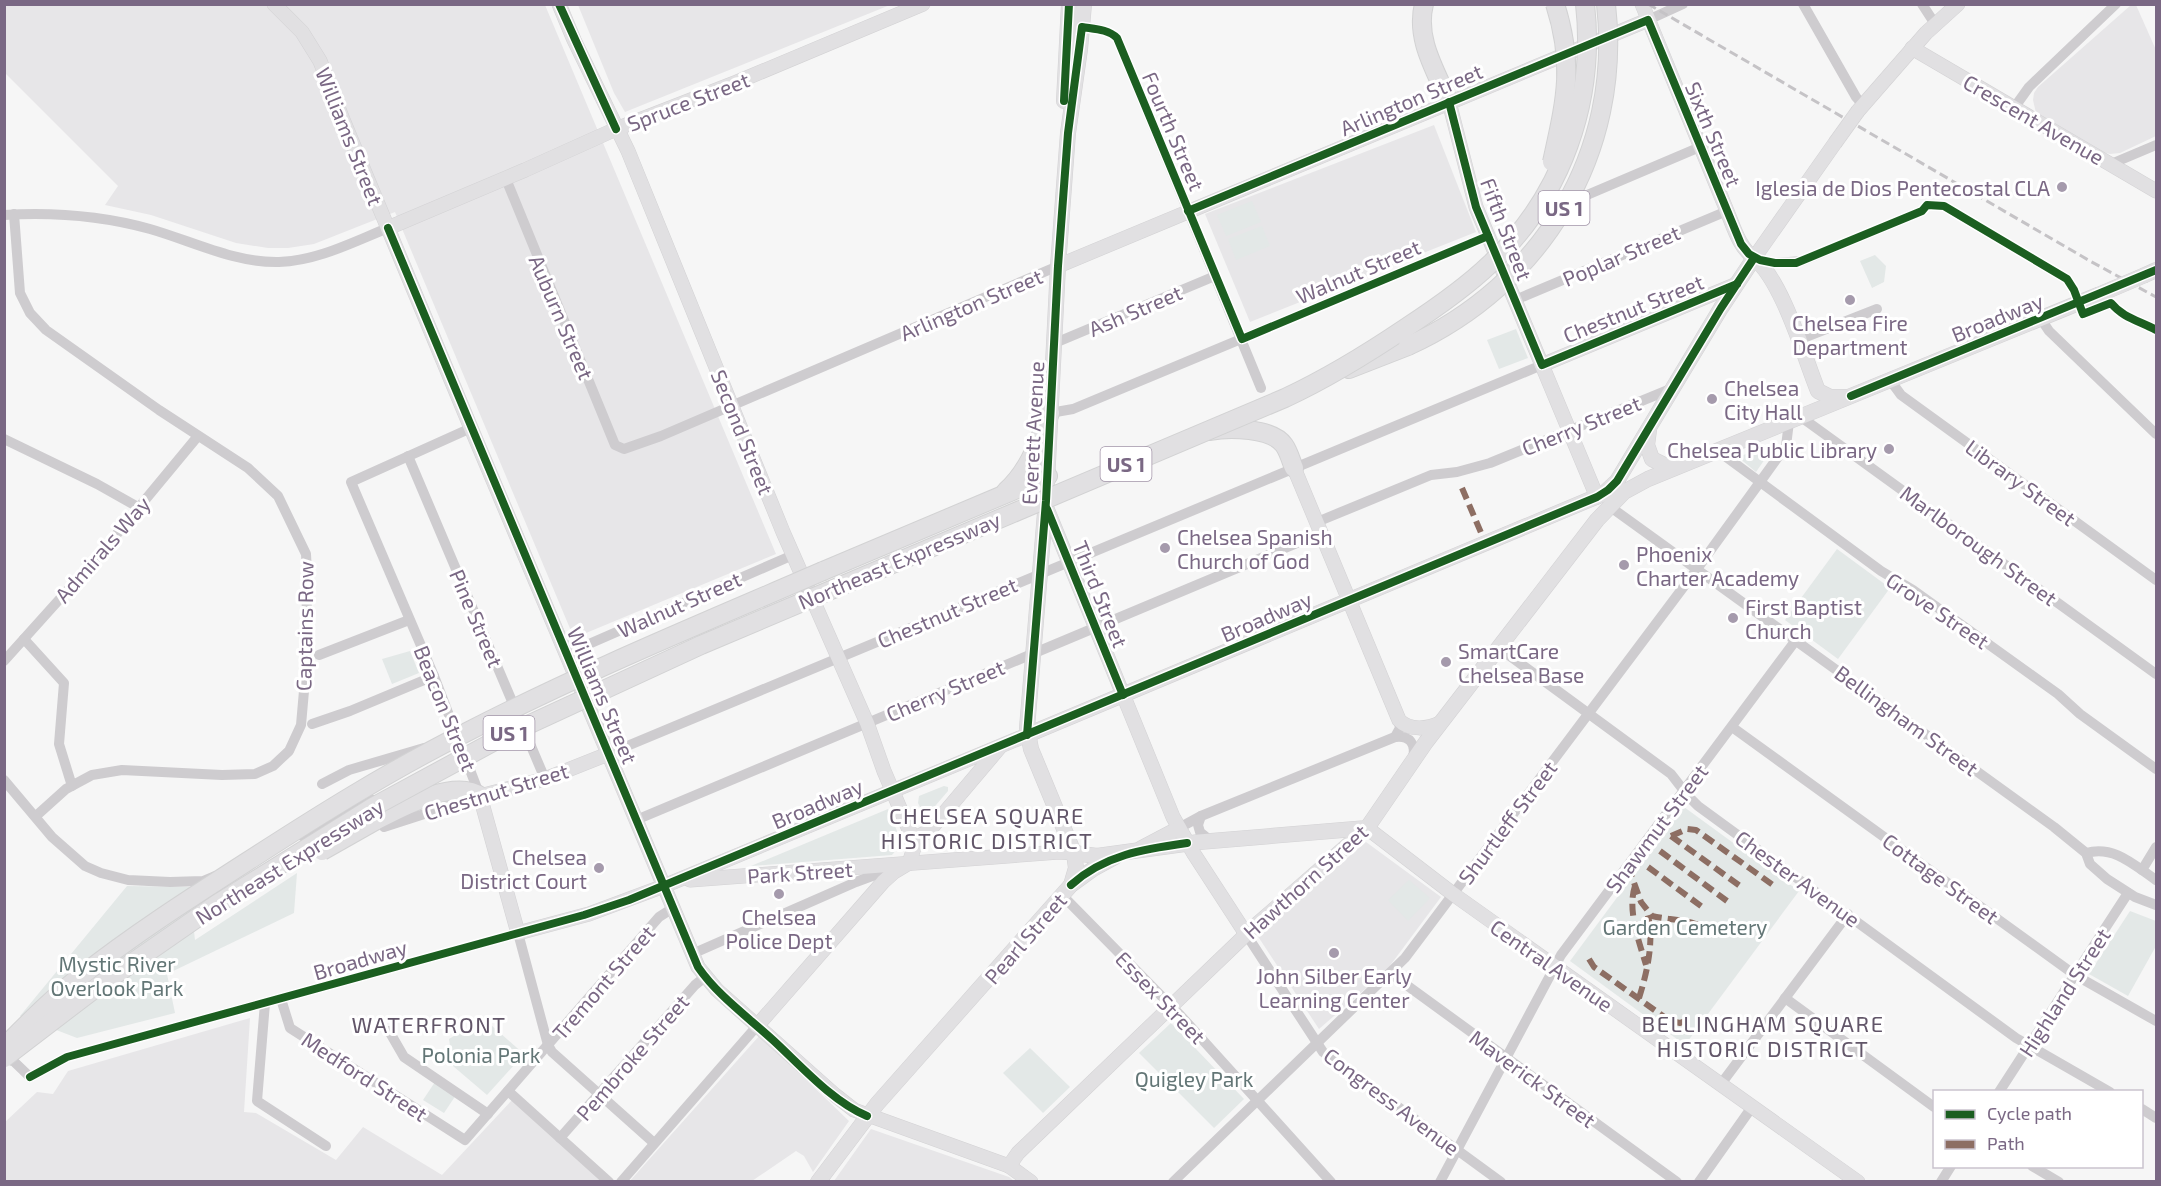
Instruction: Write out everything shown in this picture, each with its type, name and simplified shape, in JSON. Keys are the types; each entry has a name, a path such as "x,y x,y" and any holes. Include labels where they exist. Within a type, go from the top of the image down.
{"highway":[{"path":"1424,4 1421,19 1423,37 1449,102"},
{"path":"1545,195 1563,116 1566,89 1564,43 1555,4"},
{"name":"Northeast Expressway","path":"4,1058 130,963 291,857 439,769 503,736 701,645 1285,398 1331,375 1413,323 1477,276 1514,240 1545,195 1566,154 1581,104 1587,51 1585,4"},
{"name":"Northeast Expressway","path":"585,698 792,606 1283,398 1329,376 1382,357 1432,334 1472,309 1515,273 1540,244 1575,189 1599,122 1605,88 1608,51 1606,4"},
{"path":"986,503 1008,490 1019,477 1029,461 1050,412"},
{"path":"1191,437 1223,429 1242,429 1268,435 1284,444 1294,468"},
{"path":"4,1047 51,1002 97,964 214,883 366,787 463,733 560,686 1048,476"},
{"path":"4,1064 43,1041 219,916 308,860 380,824 414,802 435,795 464,790 480,796"}],"main road":[{"name":"Everett Avenue","path":"1069,4 1075,26"},
{"name":"Everett Avenue","path":"1027,735 1046,506 1058,266 1075,26 1084,4"},
{"path":"1603,502 1608,490 1617,481 1755,258 1772,278 1818,391 1830,397 1851,396"},
{"name":"Broadway","path":"1027,735 1349,600 1603,502 1636,484 2151,273"},
{"path":"1795,419 1812,405 1818,391"},
{"path":"1649,427 1647,446 1652,459 1664,465 1686,464"},
{"name":"Hawthorn Street","path":"1367,828 1410,764 1499,648 1603,502"},
{"path":"1027,735 1030,749 1074,853 1076,874 1066,890"},
{"name":"Park Street","path":"1074,853 1097,856 1187,843 1367,828"},
{"name":"Pearl Street","path":"818,1182 867,1116 1066,890 1099,865 1135,850"}],"street":[{"name":"Williams Street","path":"274,4 302,32 320,62 692,954 705,977 854,1110 1009,1166 1031,1182"},
{"name":"Second Street","path":"559,4 628,151 793,555 867,723 913,839"},
{"name":"Spruce Street","path":"388,228 616,129 744,79 923,4"},
{"name":"Sixth Street","path":"1642,4 1743,248 1755,258"},
{"name":"Arlington Street","path":"624,449 662,436 1058,266 1683,4"},
{"path":"1803,4 1861,108"},
{"path":"1922,4 1935,24"},
{"path":"1922,211 1802,261 1774,263 1755,258 1834,143 1861,108 1912,48 1958,4"},
{"path":"2014,108 2029,87 2116,4"},
{"name":"Fourth Street","path":"1075,26 1113,33 1117,38 1261,388"},
{"name":"Crescent Avenue","path":"1912,48 2157,191"},
{"name":"Fifth Street","path":"1449,102 1473,198 1542,365 1603,502"},
{"path":"2111,164 2157,145"},
{"path":"1580,198 1700,147"},
{"name":"Auburn Street","path":"506,178 615,445 624,449"},
{"name":"Poplar Street","path":"1515,300 1727,211"},
{"path":"9,215 71,215 114,221 148,229 232,256 267,262 290,261 323,254 388,228"},
{"name":"Captains Row","path":"9,215 20,293 30,313 54,336 248,468 278,495 306,554 306,659 302,724 289,751 273,766 255,774 222,775 122,770 92,775 72,786 36,816"},
{"name":"Walnut Street","path":"1050,412 1073,409 1488,236"},
{"name":"Ash Street","path":"1054,344 1215,276"},
{"name":"Chestnut Street","path":"480,796 545,779 608,754 1737,284"},
{"path":"1798,340 1877,309"},
{"path":"2041,319 2049,331 2157,434"},
{"name":"Library Street","path":"1890,380 1901,395 2157,580"},
{"name":"Cherry Street","path":"636,820 1095,627 1431,475 1457,472 1490,463 1673,388"},
{"name":"Shurtleff Street","path":"1179,1180 1257,1100 1405,958 1786,447 1795,419"},
{"name":"Marlborough Street","path":"1795,419 2157,674"},
{"path":"408,456 471,428"},
{"name":"Admirals Way","path":"4,661 102,552 198,436"},
{"path":"4,440 97,484 138,507"},
{"name":"Grove Street","path":"1718,451 1867,561 1913,590 2048,687 2080,714 2157,769"},
{"name":"Beacon Street","path":"408,456 351,482 434,676 480,796 548,1045 552,1052 654,1143"},
{"name":"Pine Street","path":"408,456 545,779"},
{"path":"1294,468 1398,718 1400,728 1395,737 1404,737 1413,743 1414,750 1410,764"},
{"name":"Bellingham Street","path":"1603,502 2054,827 2086,853 2093,868 2128,893 2157,905"},
{"name":"Third Street","path":"1046,506 1123,695"},
{"name":"Walnut Street","path":"566,654 793,555"},
{"path":"319,655 409,620"},
{"path":"24,639 64,683 59,744 72,786"},
{"name":"Shawmut Street","path":"1440,1182 1563,953 1796,640"},
{"name":"Chester Avenue","path":"1499,648 1671,774 1698,806 2029,1046 2106,1090"},
{"path":"312,724 350,711 434,676"},
{"name":"Congress Avenue","path":"1123,695 1187,843 1323,1052 1501,1182"},
{"path":"1398,718 1403,724 1415,727 1431,727 1440,723"},
{"name":"Cottage Street","path":"1732,727 2075,975 2157,1021"},
{"name":"Broadway","path":"4,1052 30,1077 67,1057 584,915 664,886 1027,735"},
{"path":"322,784 349,770 458,736"},
{"name":"Pearl Street","path":"1135,850 1201,816 1395,737"},
{"path":"621,1182 883,882 909,863 914,848 913,839 929,831 1001,745"},
{"path":"4,780 52,837 85,866 128,880 170,882 203,880 260,858 463,749"},
{"path":"1201,816 1198,825 1200,832 1211,841"},
{"name":"Central Avenue","path":"1367,828 1453,894 1858,1182"},
{"name":"Hawthorn Street","path":"1009,1166 1018,1153 1246,934 1367,828"},
{"path":"2142,870 2157,847"},
{"path":"2086,853 2096,850 2111,851 2157,880"},
{"name":"Park Street","path":"664,886 691,880 740,876 1059,852 1074,853"},
{"path":"734,857 729,864 732,873 740,876"},
{"path":"692,954 865,878 909,863"},
{"name":"Essex Street","path":"1066,890 1331,1182"},
{"name":"Highland Street","path":"2000,1090 2128,893"},
{"name":"Tremont Street","path":"465,1140 659,917 673,908"},
{"path":"1721,1084 1848,914"},
{"name":"Maverick Street","path":"1390,973 1677,1182"},
{"name":"Pembroke Street","path":"560,1138 695,985 705,977"},
{"path":"1785,998 1933,1106"},
{"name":"Medford Street","path":"282,999 290,1028 465,1140"},
{"path":"266,1003 257,1101 326,1146"},
{"path":"389,1031 404,1057 488,1114"},
{"path":"508,1091 609,1182"},
{"path":"1699,1182 1752,1107"},
{"path":"2143,1110 2157,1118"},
{"path":"1941,1182 1950,1168"},
{"path":"2034,1168 2059,1182"}],"shaded area":[{"path":"4,5 545,5 776,554 574,638 395,212 314,244 268,248 236,243 151,215 105,205 118,186 5,73"},
{"path":"578,5 890,5 625,112 614,93"},
{"path":"2131,5 2136,5 2156,50 2156,136 2120,153 2110,154 2102,152 2036,113 2033,100 2038,87"},
{"path":"1434,125 1476,232 1250,322 1205,214"},
{"name":"John Silber Early Learning Center","path":"1366,842 1441,897 1386,971 1319,1029 1257,935"},
{"path":"250,1018 244,1112 256,1113 336,1160 363,1127 442,1175 512,1100 603,1181 5,1181 4,1123 37,1092 53,1094 68,1071"},
{"path":"760,1035 849,1121 813,1172 804,1156 796,1151 752,1181 629,1182"},
{"path":"871,1129 1009,1177 1014,1181 834,1181"}],"green space":[{"path":"1252,201 1261,222 1226,236 1217,215"},
{"path":"1262,226 1270,246 1236,260 1228,239"},
{"path":"1875,255 1886,266 1884,282 1872,288 1860,261"},
{"path":"1516,329 1528,358 1499,369 1487,340"},
{"path":"1776,443 1756,472 1738,457"},
{"path":"1837,549 1890,588 1838,659 1785,620"},
{"path":"410,651 419,673 392,684 382,659"},
{"path":"944,786 948,787 948,791 930,812 921,809 918,803 919,796"},
{"name":"Garden Cemetery","path":"1684,807 1799,891 1685,1045 1570,961"},
{"path":"888,809 902,843 892,855 751,866"},
{"name":"Mystic River Overlook Park","path":"297,873 294,913 167,974 175,1013 77,1038 20,1016 127,886 189,887 195,940"},
{"path":"1409,880 1430,898 1408,921 1388,900"},
{"path":"2130,911 2156,921 2156,946 2128,996 2089,974"},
{"name":"Polonia Park","path":"483,1018 524,1054 487,1095 453,1066 449,1039"},
{"name":"Quigley Park","path":"1171,1023 1244,1099 1214,1128 1139,1053"},
{"path":"1030,1048 1070,1087 1043,1113 1003,1073"},
{"path":"435,1082 456,1095 444,1113 423,1100"}],"railway":[{"path":"1648,4 2156,297"}],"marked path":[{"path":"1462,488 1482,535"},
{"path":"1671,836 1687,829 1696,830 1773,885"},
{"path":"1671,836 1740,886"},
{"path":"1660,851 1727,901"},
{"path":"1628,866 1641,902 1652,916 1693,923 1707,930 1712,936"},
{"path":"1648,867 1705,909"},
{"path":"1635,886 1633,915 1646,965"},
{"path":"1639,998 1645,977 1650,942 1646,910"},
{"path":"1589,959 1594,967 1670,1021 1680,1023 1685,1021"}],"cycle path":[{"path":"559,4 616,129"},
{"path":"1064,101 1069,4"},
{"path":"1188,211 1648,20 1741,244 1749,254 1760,260 1775,263 1796,263 1922,211 1927,205 1944,206 2067,279 2083,314 2111,303 2126,316 2156,330"},
{"path":"1027,735 1046,501 1058,266 1068,133 1082,27 1105,31 1117,38 1242,339 1488,236"},
{"path":"1449,102 1476,207 1542,365 1737,284"},
{"path":"388,228 698,967 724,997 818,1083 842,1102 867,1116"},
{"path":"30,1077 67,1057 584,915 629,900 1597,497 1617,481 1721,308 1754,258"},
{"path":"1851,396 2156,270"},
{"path":"1047,509 1123,695"},
{"path":"1071,885 1111,860 1140,851 1187,843"}],"place":[{"name":"Iglesia de Dios Pentecostal CLA","path":"2062,187"},
{"name":"Chelsea Fire Department","path":"1850,300"},
{"name":"Chelsea City Hall","path":"1712,399"},
{"name":"Chelsea Public Library","path":"1889,449"},
{"name":"Chelsea Spanish Church of God","path":"1165,548"},
{"name":"Phoenix Charter Academy","path":"1624,565"},
{"name":"First Baptist Church","path":"1733,618"},
{"name":"SmartCare Chelsea Base","path":"1446,662"},
{"name":"Chelsea District Court","path":"599,868"},
{"name":"Chelsea Police Dept","path":"779,894"},
{"name":"John Silber Early Learning Center","path":"1334,953"}],"district":[{"name":"CHELSEA SQUARE HISTORIC DISTRICT","path":"987,828"},
{"name":"WATERFRONT","path":"429,1024"},
{"name":"BELLINGHAM SQUARE HISTORIC DISTRICT","path":"1763,1036"}]}
